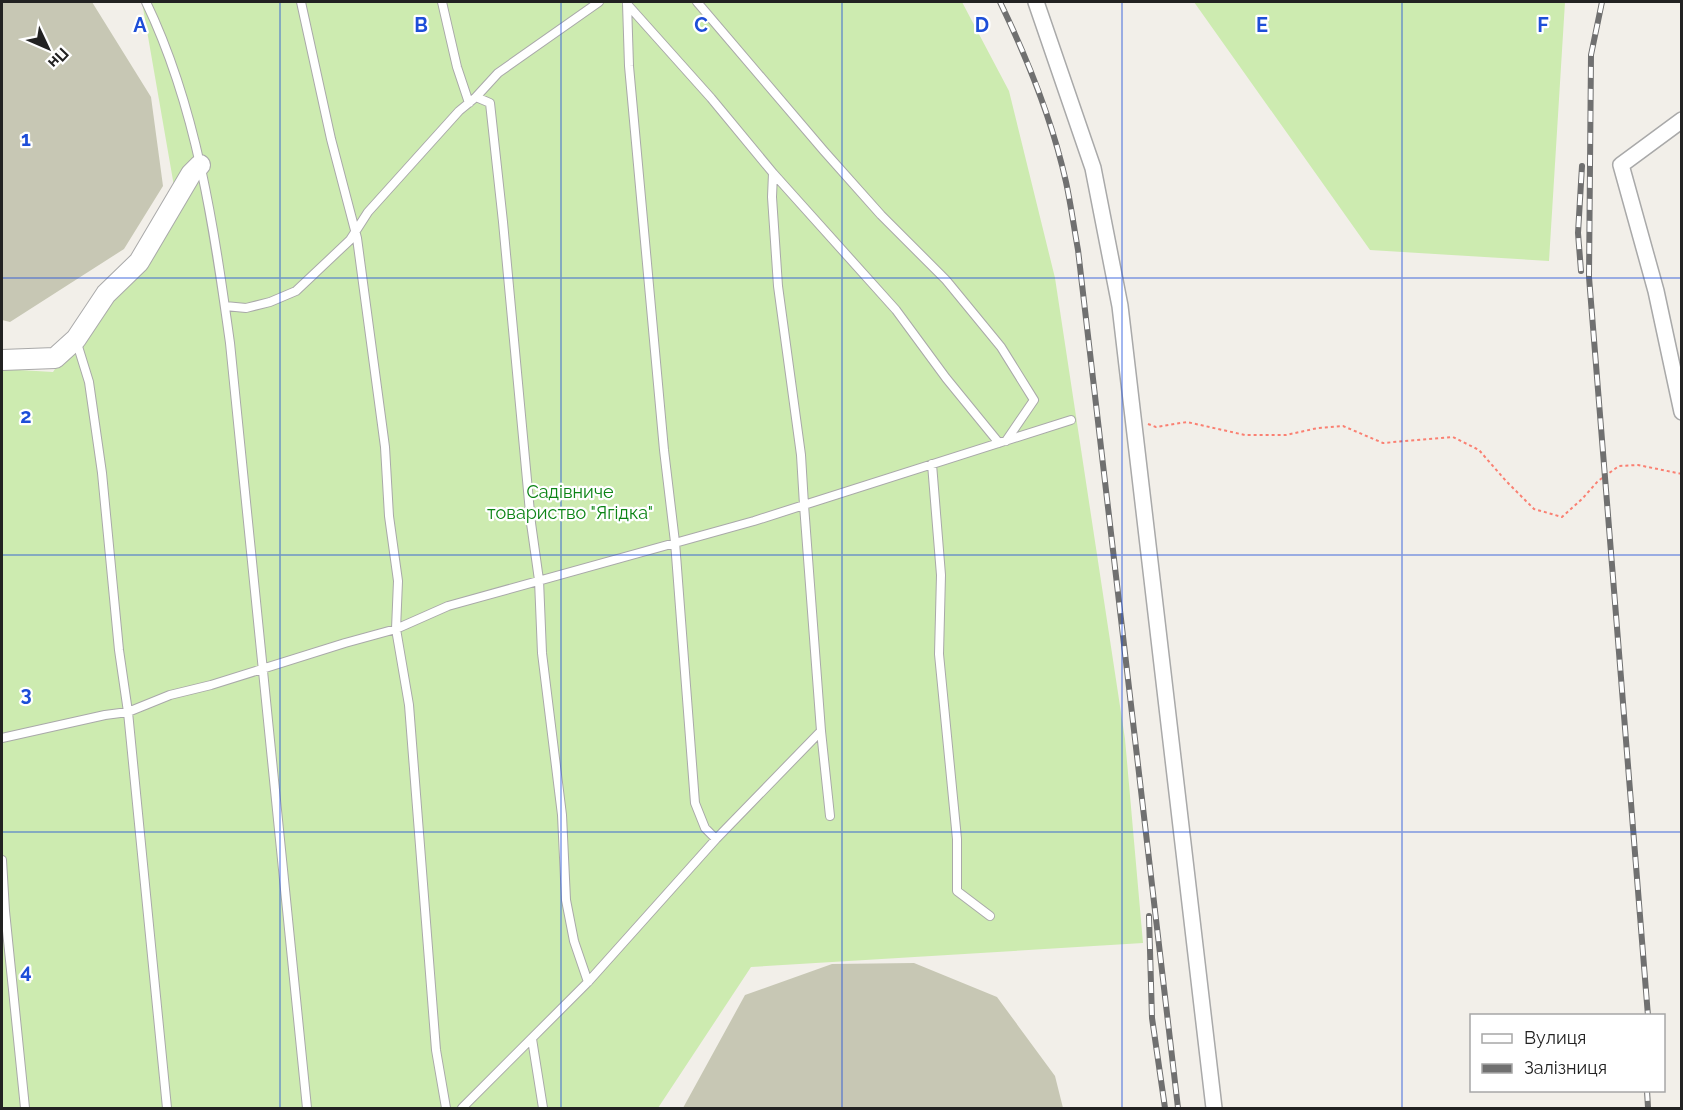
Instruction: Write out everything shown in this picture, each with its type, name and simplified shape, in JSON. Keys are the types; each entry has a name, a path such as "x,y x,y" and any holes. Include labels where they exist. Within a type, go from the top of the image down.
{"street":[{"path":"1036,2 1093,168 1120,306 1214,1108"},
{"path":"1682,120 1621,165 1656,291 1682,412"},
{"path":"2,360 55,358 76,339 106,294 139,262 191,174 200,165"}],"lane":[{"path":"146,2 163,36 194,137 215,237 225,306 307,1108"},
{"path":"301,2 331,139 357,238 385,447 389,516 398,581 396,629 409,705 435,1039 446,1108"},
{"path":"442,2 457,67 469,103"},
{"path":"225,306 246,308 270,302 296,291 350,240 368,212 498,74 599,2"},
{"path":"697,2 824,151 881,215 946,280 1001,347 1034,400 1002,442"},
{"path":"627,3 711,98 773,173 896,310 946,378 1002,442"},
{"path":"627,3 629,66 664,450 675,542 695,803 705,828 716,839"},
{"path":"476,97 490,103 505,234 531,523 539,580 542,653 562,815 566,900 574,941 588,982"},
{"path":"773,173 772,197 778,286 801,455 821,731 830,816"},
{"path":"76,339 89,382 102,472 167,1108"},
{"path":"2,738 128,712 170,695 396,629 448,606 754,521 1071,420"},
{"path":"932,464 941,575 939,654 957,839 957,891 990,916"},
{"path":"462,1108 588,982 716,839 821,731"},
{"path":"2,860 25,1108"},
{"path":"532,1039 543,1108"}],"path":[{"path":"1133,420 1156,427 1187,422 1245,435 1286,435 1318,428 1343,426 1383,443 1453,437 1479,450 1534,509 1562,517 1598,481 1618,466 1638,465 1682,474"}],"shaded area":[{"path":"2,2 92,2 151,97 163,186 124,249 10,322 2,320"},
{"path":"914,963 997,997 1055,1076 1063,1108 683,1108 745,995 832,964"}],"green space":[{"name":"Садівниче товариство \"Ягідка\"","path":"142,2 962,2 1009,91 1055,278 1125,739 1143,943 751,967 658,1108 2,1108 2,369 53,372 175,192"},
{"path":"1194,2 1565,2 1549,261 1370,250"}],"railway":[{"path":"1000,2 1029,68 1054,135 1066,182 1078,250 1178,1108"},
{"path":"1602,2 1591,55 1589,277 1648,1014"},
{"path":"1581,271 1578,233 1582,166"},
{"path":"1149,916 1152,1018 1165,1108"},
{"path":"1647,1092 1648,1108"}]}
